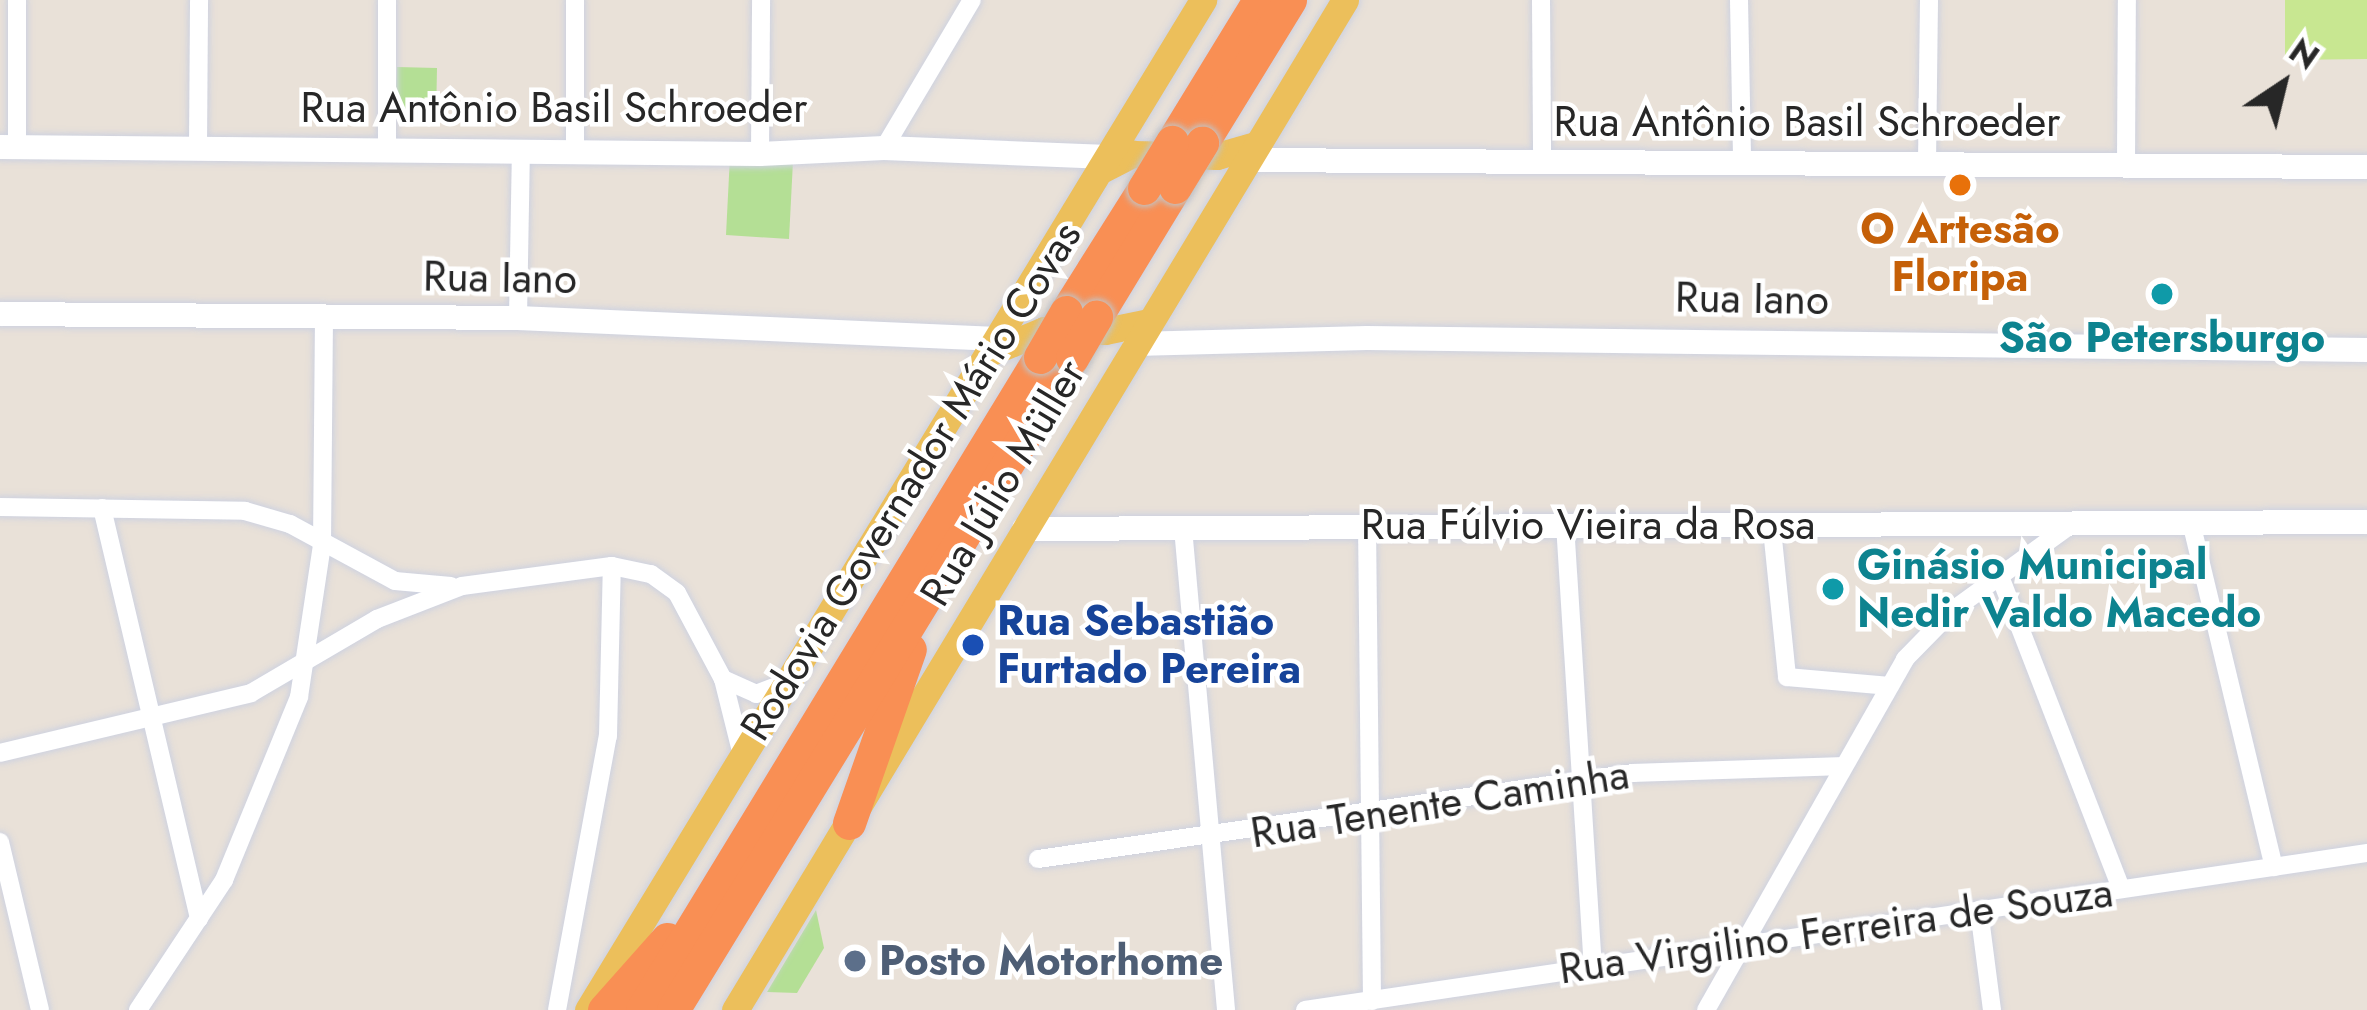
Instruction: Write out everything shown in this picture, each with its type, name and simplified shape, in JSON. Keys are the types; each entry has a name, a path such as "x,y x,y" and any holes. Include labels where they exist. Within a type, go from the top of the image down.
{"highway":[{"name":"Rodovia Governador Mário Covas","path":"1211,154 1259,0"},
{"name":"Rodovia Governador Mário Covas","path":"642,1010 1160,187 1211,154 1290,0"},
{"name":"Rodovia Governador Mário Covas","path":"673,1010 934,586 1070,334"},
{"path":"849,824 934,586"},
{"path":"604,1010 724,875"}],"main road":[{"path":"588,1010 741,751 1203,0"},
{"name":"Rua Júlio Müller","path":"735,1010 1137,341 1211,154 1345,0"},
{"path":"1128,125 1211,154"},
{"name":"Rua Antônio Basil Schroeder","path":"1105,164 1211,154"},
{"path":"1021,302 1070,334"},
{"name":"Rua Iano","path":"994,346 1070,334 1137,341"}],"street":[{"path":"9,147 17,0"},
{"path":"198,149 199,0"},
{"path":"386,151 387,0"},
{"path":"575,0 575,153"},
{"path":"760,154 761,0"},
{"path":"884,148 972,0"},
{"path":"1541,0 1542,162"},
{"path":"1739,0 1742,163"},
{"path":"1928,164 1929,0"},
{"path":"2126,165 2127,0"},
{"name":"Rua Antônio Basil Schroeder","path":"9,147 760,154 884,148 1105,164"},
{"path":"518,318 520,152"},
{"name":"Rua Antônio Basil Schroeder","path":"1211,154 1542,162 2367,166"},
{"name":"Rua Iano","path":"0,314 518,318 994,346"},
{"path":"138,1010 199,919 248,832 287,734 304,664 322,545 324,319"},
{"name":"Rua Iano","path":"1137,341 1367,338 2367,350"},
{"path":"0,508 245,511 290,524 395,581 462,586 612,566 651,574 677,593 723,679 741,751"},
{"path":"102,508 199,919"},
{"path":"2191,522 2274,867"},
{"name":"Rua Fúlvio Vieira da Rosa","path":"1024,529 1367,523 1772,529 2367,522"},
{"path":"1367,523 1372,1001"},
{"path":"1564,524 1593,966"},
{"path":"1706,1010 1890,686 1934,626 2068,526"},
{"path":"1183,527 1226,1010"},
{"path":"1772,529 1787,677 1890,686"},
{"path":"557,1010 606,753 612,566"},
{"path":"2001,579 2121,889"},
{"path":"0,753 251,693 377,619 462,586"},
{"path":"723,679 748,694 782,684"},
{"name":"Rua Tenente Caminha","path":"1038,859 1210,840 1658,771 1843,766"},
{"path":"0,842 40,1010"},
{"name":"Rua Virgilino Ferreira de Souza","path":"1305,1010 2367,853"},
{"path":"1979,910 1992,1010"}],"green space":[{"path":"2285,0 2367,0 2367,59 2285,60"},
{"path":"397,67 437,68 436,119 395,118"},
{"path":"730,156 793,161 789,239 726,235"},
{"path":"816,910 824,948 797,993 767,992"}],"place":[{"name":"O Artesão Floripa","path":"1960,185"},
{"name":"São Petersburgo","path":"2162,294"},
{"name":"Ginásio Municipal Nedir Valdo Macedo","path":"1833,589"},
{"name":"Rua Sebastião Furtado Pereira","path":"973,645"},
{"name":"Posto Motorhome","path":"855,961"}]}
